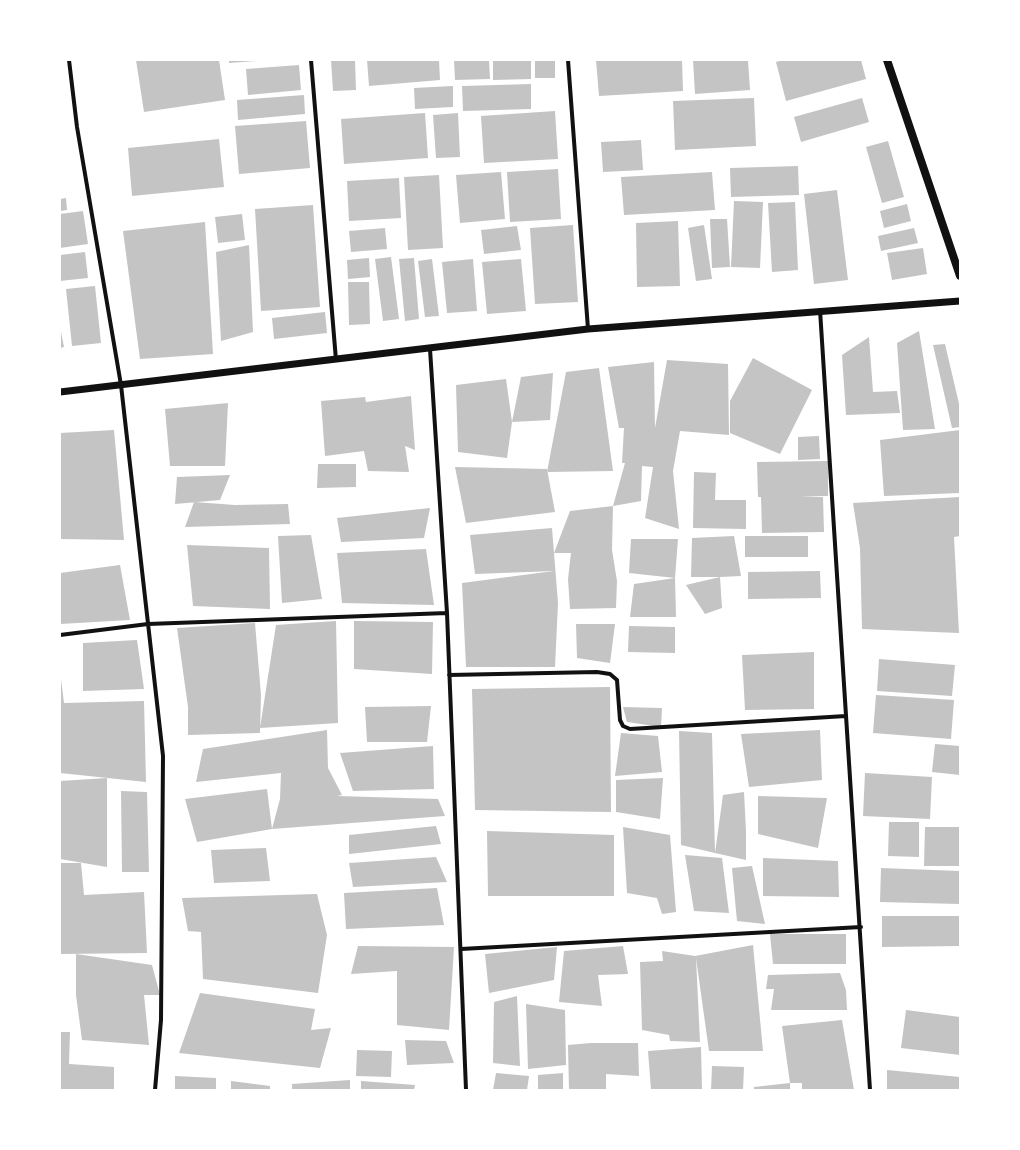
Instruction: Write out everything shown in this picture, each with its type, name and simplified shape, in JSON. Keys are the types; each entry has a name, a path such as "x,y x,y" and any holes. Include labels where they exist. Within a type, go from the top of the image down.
{"main road":[{"path":"887,60 960,276"}],"street":[{"path":"69,60 77,127 121,385 163,756 161,1020 155,1090"},
{"path":"311,60 336,360"},
{"path":"568,60 588,330"},
{"path":"60,392 588,330 820,310 960,301"},
{"path":"820,310 861,927 870,1090"},
{"path":"430,349 447,613 466,1090"},
{"path":"60,635 148,624 447,613"},
{"path":"449,674 597,672 610,674 617,680 620,720 623,726 630,729 846,716"},
{"path":"461,949 861,927"}],"building":[{"path":"136,60 219,60 225,100 144,112"},
{"path":"229,60 256,60 256,61 229,63"},
{"path":"331,60 355,60 356,90 333,91"},
{"path":"367,60 439,60 440,80 369,86"},
{"path":"454,60 489,60 490,79 455,80"},
{"path":"493,60 531,60 531,79 493,80"},
{"path":"535,60 555,60 555,78 535,78"},
{"path":"596,60 682,60 683,91 599,96"},
{"path":"693,60 748,60 750,90 695,94"},
{"path":"783,60 861,60 866,79 786,101 776,62"},
{"path":"299,65 301,90 248,95 246,69"},
{"path":"531,84 531,109 463,111 462,86"},
{"path":"453,86 453,107 415,109 414,88"},
{"path":"304,95 305,114 238,120 237,100"},
{"path":"754,98 756,146 675,150 673,101"},
{"path":"862,98 869,122 801,142 794,117"},
{"path":"555,111 558,159 484,163 481,116"},
{"path":"425,113 428,158 344,164 341,119"},
{"path":"458,113 460,157 436,158 433,115"},
{"path":"306,121 310,168 239,174 235,126"},
{"path":"219,139 224,187 132,196 128,148"},
{"path":"641,140 643,170 603,172 601,142"},
{"path":"888,141 904,197 882,203 866,147"},
{"path":"798,166 799,195 731,197 730,168"},
{"path":"558,169 561,219 510,222 507,172"},
{"path":"501,172 505,219 460,223 456,175"},
{"path":"712,172 715,210 624,215 621,177"},
{"path":"439,175 443,248 408,250 404,177"},
{"path":"399,178 401,218 349,221 347,181"},
{"path":"837,190 848,280 814,284 804,194"},
{"path":"66,198 67,210 60,211 60,199"},
{"path":"734,201 763,202 760,268 731,267"},
{"path":"795,202 798,270 772,272 768,203"},
{"path":"907,204 911,221 884,228 880,211"},
{"path":"313,205 320,307 261,311 255,209"},
{"path":"83,211 88,244 60,248 60,214"},
{"path":"242,214 245,240 218,243 215,217"},
{"path":"710,219 727,219 730,267 712,268"},
{"path":"678,221 680,286 637,287 636,223"},
{"path":"205,222 213,354 140,359 123,231"},
{"path":"573,225 578,302 535,304 530,228"},
{"path":"704,225 712,279 696,281 688,228"},
{"path":"517,226 521,250 484,254 481,230"},
{"path":"385,228 387,249 351,252 349,231"},
{"path":"914,228 918,243 881,251 878,236"},
{"path":"249,245 253,332 221,341 216,252"},
{"path":"923,248 927,274 892,280 887,253"},
{"path":"85,252 88,278 60,281 60,255"},
{"path":"391,257 399,319 383,321 375,259"},
{"path":"369,258 370,277 348,279 347,260"},
{"path":"414,258 419,319 405,321 399,259"},
{"path":"432,259 439,316 425,317 418,261"},
{"path":"473,259 477,311 447,313 442,262"},
{"path":"521,259 526,311 487,314 482,262"},
{"path":"348,282 369,282 370,324 349,325"},
{"path":"95,286 101,343 72,346 66,289"},
{"path":"325,312 327,333 274,339 272,318"},
{"path":"60,327 64,347 60,348"},
{"path":"919,331 935,429 903,430 897,343"},
{"path":"869,337 873,392 897,391 900,413 846,415 842,355"},
{"path":"945,344 960,408 960,427 952,428 933,345"},
{"path":"753,358 812,390 780,454 730,433 730,401"},
{"path":"667,360 728,364 729,435 680,431 673,471 679,529 645,518 653,467 642,466 641,501 613,506 625,463 622,463 624,428 619,428 608,367 654,362 655,428"},
{"path":"599,368 613,471 547,472 566,372"},
{"path":"553,373 550,420 512,422 521,377"},
{"path":"506,379 512,422 507,458 458,452 456,385"},
{"path":"411,396 415,450 405,446 409,472 368,471 364,451 325,456 321,401 365,397 366,402"},
{"path":"228,403 225,466 170,466 165,409"},
{"path":"114,430 124,540 60,539 60,433"},
{"path":"960,430 960,493 884,496 880,440"},
{"path":"819,436 820,459 798,460 798,437"},
{"path":"828,461 828,496 800,496 823,497 824,532 762,533 761,497 758,497 757,462"},
{"path":"318,464 356,464 356,487 317,488"},
{"path":"455,467 547,469 555,512 466,523"},
{"path":"694,472 716,473 715,500 746,500 746,529 693,528"},
{"path":"230,475 220,500 175,504 177,477"},
{"path":"960,497 960,536 954,537 959,633 862,629 860,548 853,503"},
{"path":"194,502 235,505 288,504 290,524 185,527"},
{"path":"613,506 612,550 617,581 616,608 570,609 568,579 571,553 554,553 570,511"},
{"path":"430,508 424,538 341,542 337,518"},
{"path":"552,528 558,603 555,667 466,667 462,583 554,571 475,574 470,535"},
{"path":"311,535 322,599 282,603 278,536"},
{"path":"734,536 741,576 691,577 692,538"},
{"path":"745,536 808,536 808,557 745,557"},
{"path":"631,539 678,539 675,578 629,573"},
{"path":"187,545 269,548 270,609 193,606"},
{"path":"426,549 434,605 342,603 337,553"},
{"path":"120,565 130,620 60,624 60,573"},
{"path":"820,571 821,598 748,599 748,572"},
{"path":"720,577 722,608 705,614 686,585"},
{"path":"675,578 676,617 630,617 634,584"},
{"path":"336,621 338,723 260,728 276,625"},
{"path":"354,621 433,622 432,674 354,669"},
{"path":"255,623 261,695 260,733 188,735 188,707 177,628"},
{"path":"576,624 615,624 610,663 577,658"},
{"path":"629,626 675,627 675,653 628,652"},
{"path":"137,640 144,689 83,691 83,643"},
{"path":"814,652 814,709 745,710 742,655"},
{"path":"879,659 955,665 952,696 877,691"},
{"path":"60,671 64,703 144,701 146,782 60,773"},
{"path":"610,687 611,812 475,810 472,689"},
{"path":"876,695 954,700 951,739 873,733"},
{"path":"431,706 427,742 367,742 365,707"},
{"path":"623,707 662,708 661,727 627,722"},
{"path":"327,730 328,768 342,795 337,796 438,799 445,816 272,829 280,799 281,773 196,782 203,749"},
{"path":"820,730 822,780 749,787 741,734"},
{"path":"679,731 712,733 715,853 681,845"},
{"path":"621,733 658,736 662,772 615,776"},
{"path":"935,744 960,746 960,775 932,772"},
{"path":"433,746 434,789 353,791 340,753"},
{"path":"865,773 932,777 930,819 863,816"},
{"path":"107,778 107,867 60,859 60,781"},
{"path":"663,778 660,819 616,812 616,780"},
{"path":"267,789 272,829 197,842 185,799"},
{"path":"121,791 147,792 149,872 122,872"},
{"path":"744,792 746,860 715,853 723,795"},
{"path":"758,796 827,798 818,848 758,834"},
{"path":"889,822 919,822 919,857 888,856"},
{"path":"436,826 441,844 349,854 349,835"},
{"path":"623,827 670,835 676,912 662,914 657,898 627,893"},
{"path":"925,827 960,827 960,866 924,866"},
{"path":"487,831 614,835 614,896 488,896"},
{"path":"266,848 270,881 214,883 211,850"},
{"path":"685,855 722,858 729,913 694,911"},
{"path":"436,857 447,882 353,887 349,863"},
{"path":"763,858 838,861 839,897 763,896"},
{"path":"60,863 81,863 84,895 144,892 147,953 60,954"},
{"path":"752,866 765,924 737,921 732,868"},
{"path":"881,868 960,871 960,904 880,902"},
{"path":"437,888 444,925 346,929 344,893"},
{"path":"317,894 327,935 318,993 203,979 201,932 188,931 182,898"},
{"path":"882,916 960,916 960,946 882,947"},
{"path":"770,934 846,934 846,964 773,964"},
{"path":"753,945 763,1051 709,1051 696,958 700,1042 670,1041 669,1035 642,1030 640,962 663,961 662,951 695,956"},
{"path":"358,946 454,947 449,1030 397,1025 397,971 351,974"},
{"path":"623,946 628,974 598,975 602,1006 559,1002 564,951"},
{"path":"557,947 554,980 489,993 485,954"},
{"path":"76,954 152,965 160,995 144,995 149,1045 82,1040 76,995"},
{"path":"840,973 846,990 847,1010 771,1010 774,989 766,989 768,975"},
{"path":"200,993 315,1009 311,1030 331,1028 320,1068 179,1053"},
{"path":"517,996 520,1066 493,1063 494,1002"},
{"path":"526,1004 565,1010 566,1065 528,1069"},
{"path":"906,1010 960,1017 960,1055 901,1048"},
{"path":"842,1020 854,1090 802,1090 802,1083 790,1083 782,1026"},
{"path":"60,1032 70,1032 69,1064 114,1067 114,1090 60,1090"},
{"path":"405,1040 446,1041 454,1063 407,1065"},
{"path":"591,1043 638,1043 639,1076 606,1074 606,1090 569,1090 568,1045"},
{"path":"701,1047 702,1090 651,1090 648,1051"},
{"path":"357,1050 392,1051 391,1077 356,1076"},
{"path":"712,1066 744,1067 743,1090 711,1090"},
{"path":"887,1070 960,1077 960,1090 887,1090"},
{"path":"496,1073 529,1076 527,1090 493,1090"},
{"path":"563,1073 563,1090 538,1090 538,1075"},
{"path":"175,1076 216,1078 216,1090 175,1090"},
{"path":"350,1080 350,1090 292,1090 292,1084"},
{"path":"231,1081 270,1086 270,1090 231,1090"},
{"path":"361,1081 415,1085 414,1090 361,1090"},
{"path":"790,1083 790,1090 754,1090 754,1087"}]}
